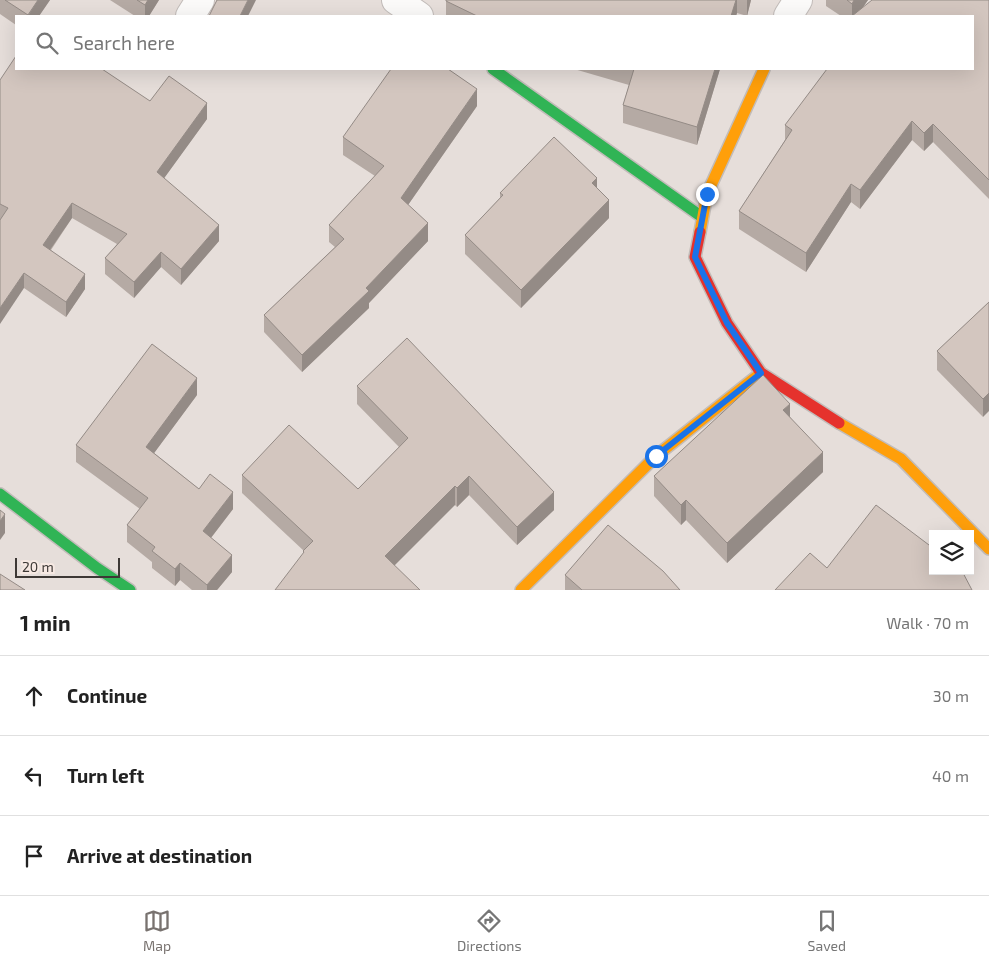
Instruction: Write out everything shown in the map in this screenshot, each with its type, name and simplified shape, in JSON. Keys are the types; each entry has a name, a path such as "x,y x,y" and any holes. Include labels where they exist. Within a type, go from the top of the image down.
{"street":[{"path":"191,15 200,0"},
{"path":"396,0 418,15"},
{"path":"789,15 798,0"},
{"path":"494,70 702,217"},
{"path":"764,70 707,194 695,257 727,323 761,373 818,410 901,459 989,549"},
{"path":"521,590 656,456 761,373"},
{"path":"0,494 97,568 130,590"}],"building":[{"path":"5,0 38,0 28,15"},
{"path":"137,0 148,0 145,5"},
{"path":"217,0 248,0 240,15 210,15"},
{"path":"736,0 731,15 475,15 446,1"},
{"path":"872,0 989,0 989,180 933,124 924,133 912,121 860,190 851,184 806,253 739,211 792,130 785,125 826,70 974,70 974,15 853,15"},
{"path":"15,58 15,70 104,70 150,101 169,76 207,103 157,172 219,225 181,269 161,252 134,282 105,258 127,234 72,203 43,245 85,274 66,302 24,273 0,308 0,220 8,208 0,204 0,80"},
{"path":"390,70 449,70 477,89 401,198 428,223 366,288 369,291 302,355 264,315 344,239 329,225 384,166 343,137"},
{"path":"634,70 715,70 697,127 623,105"},
{"path":"554,137 597,178 592,183 609,200 521,290 465,235 503,195 500,193"},
{"path":"989,302 989,393 983,399 937,351"},
{"path":"407,338 554,492 517,527 469,476 457,488 455,486 385,556 420,590 275,590 303,551 313,541 242,475 289,425 358,489 408,438 357,386"},
{"path":"152,344 197,378 146,447 199,489 210,474 233,492 203,531 232,555 207,585 180,563 175,569 152,551 155,547 127,525 148,498 76,445"},
{"path":"763,375 790,404 783,410 823,452 727,543 686,500 681,505 654,476"},
{"path":"876,505 929,545 929,575 964,575 972,590 775,590 810,553 827,568"},
{"path":"0,510 5,514 0,521"},
{"path":"608,525 663,571 680,590 582,590 565,575"},
{"path":"0,574 25,590 0,590"}],"traffic: fast":[{"path":"494,70 702,217"},
{"path":"0,494 97,568 130,590"}],"traffic: slow":[{"path":"700,232 707,194 764,70"},
{"path":"521,590 656,456 761,373"},
{"path":"839,423 901,459 989,549"}],"traffic: jam":[{"path":"700,232 695,257 727,323 761,373 839,423"}],"route":[{"path":"656,456 761,373 727,323 695,257 707,194"}]}
